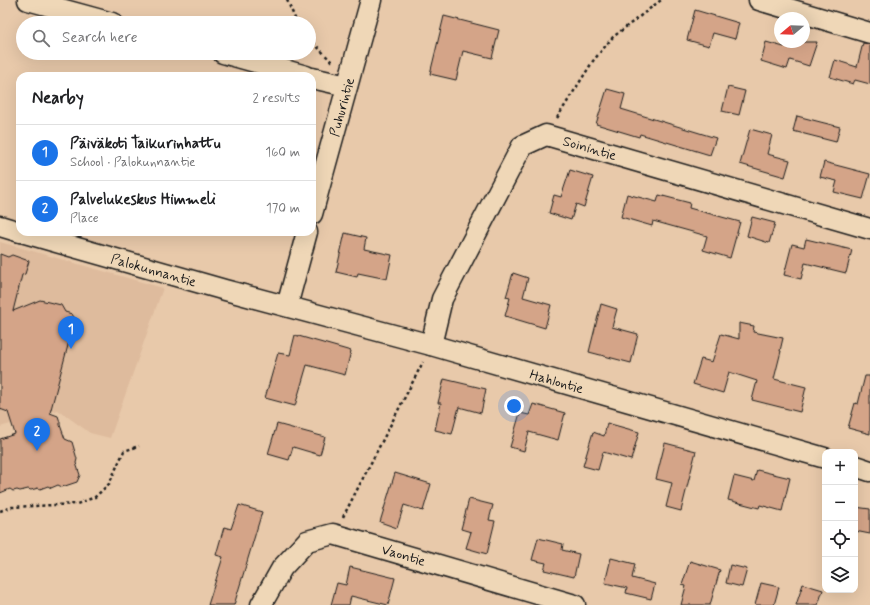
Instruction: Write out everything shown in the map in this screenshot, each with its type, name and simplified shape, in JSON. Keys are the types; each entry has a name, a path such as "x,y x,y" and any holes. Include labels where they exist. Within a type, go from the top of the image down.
{"street":[{"path":"28,0 86,16"},
{"name":"Puhurintie","path":"316,199 371,0"},
{"path":"759,0 870,33"},
{"path":"248,60 292,72"},
{"path":"316,79 347,86"},
{"name":"Soinintie","path":"431,345 442,299 522,146 546,135 870,229"},
{"name":"Palokunnantie","path":"0,226 16,231"},
{"name":"Palokunnantie","path":"35,236 287,306"},
{"path":"287,306 306,236"},
{"name":"Hahlontie","path":"287,306 431,345 822,457"},
{"path":"858,467 870,471"},
{"path":"261,605 282,568 308,541 333,534"},
{"name":"Vaontie","path":"333,534 575,605"}],"path":[{"path":"287,0 294,16"},
{"path":"546,135 593,61 613,38 661,0"},
{"path":"316,45 332,62"},
{"path":"333,534 431,345"},
{"path":"0,511 12,507 77,504 95,497 108,484 124,451 139,446"}],"shaded area":[{"path":"0,242 163,288 110,438 90,433 58,410 0,427"}],"building":[{"path":"695,10 739,23 735,39 713,33 709,46 687,40"},
{"path":"444,16 499,30 492,58 463,51 456,80 430,74"},
{"path":"766,42 774,44 774,48 810,48 810,42 817,42 809,66 790,60 787,69 761,61"},
{"path":"863,43 870,44 870,84 855,80 853,84 830,77 835,60 857,67"},
{"path":"728,87 745,91 739,115 722,111"},
{"path":"607,89 625,94 621,109 716,138 710,155 640,134 639,137 596,124"},
{"path":"797,116 840,127 836,142 793,131"},
{"path":"750,129 772,135 767,154 790,160 785,177 740,164"},
{"path":"824,162 870,174 863,199 834,192 837,181 820,177"},
{"path":"570,170 593,177 584,207 576,204 571,220 549,213 554,195 561,197"},
{"path":"627,194 657,202 659,195 690,203 689,208 740,222 730,258 703,250 707,236 653,221 652,226 621,217"},
{"path":"752,217 775,223 769,243 747,236"},
{"path":"345,233 366,238 364,249 392,255 387,279 358,273 357,277 336,272"},
{"path":"806,239 852,250 846,273 805,263 801,279 784,275 792,244 804,247"},
{"path":"0,254 8,257 12,255 29,261 25,274 22,275 13,311 40,300 61,305 65,312 72,314 75,319 50,413 58,416 65,439 72,442 80,475 77,482 62,487 58,485 51,488 48,486 40,489 20,491 13,491 10,489 0,493 0,439 15,434 8,412 0,409"},
{"path":"513,273 528,278 523,297 551,305 545,328 505,316 510,298 506,297"},
{"path":"601,304 617,309 612,327 638,334 631,363 589,352"},
{"path":"739,323 754,326 753,332 783,338 774,379 806,387 800,412 752,400 757,381 729,372 723,393 693,384 701,359 712,362 721,334 739,339"},
{"path":"295,335 351,351 345,375 307,365 295,406 265,398 278,353 290,355"},
{"path":"865,376 870,376 870,434 848,428 855,403 858,404"},
{"path":"444,379 486,389 481,413 459,407 452,434 435,430 441,403 438,403"},
{"path":"533,404 565,413 558,440 529,432 524,451 510,447 520,413 529,415"},
{"path":"607,423 639,432 631,460 603,452 598,470 583,466 593,432 604,436"},
{"path":"277,424 325,437 320,455 293,447 289,460 268,454"},
{"path":"665,443 696,451 681,511 666,507 672,483 656,479"},
{"path":"757,470 790,478 782,511 760,505 759,508 728,500 734,476 754,481"},
{"path":"395,473 431,484 423,511 404,505 397,528 380,522"},
{"path":"469,499 493,505 489,520 495,521 487,554 466,548 471,532 461,529"},
{"path":"239,505 262,512 234,605 208,605 223,557 216,555 224,527 231,529"},
{"path":"858,507 870,509 870,534 858,532"},
{"path":"538,538 563,544 562,550 579,554 574,577 544,570 546,563 532,560"},
{"path":"611,558 635,564 632,578 655,584 651,599 626,593 627,588 605,583"},
{"path":"690,561 720,570 710,605 681,605 686,586 682,585"},
{"path":"730,565 747,569 742,587 726,583"},
{"path":"350,567 395,578 388,605 351,596 349,605 331,605 337,583 346,585"},
{"path":"761,583 779,587 774,605 755,605"},
{"path":"803,584 822,590 818,605 796,605"}],"place":[{"name":"Päiväkoti Taikurinhattu","path":"71,349"},
{"name":"Palvelukeskus Himmeli","path":"37,451"}]}
